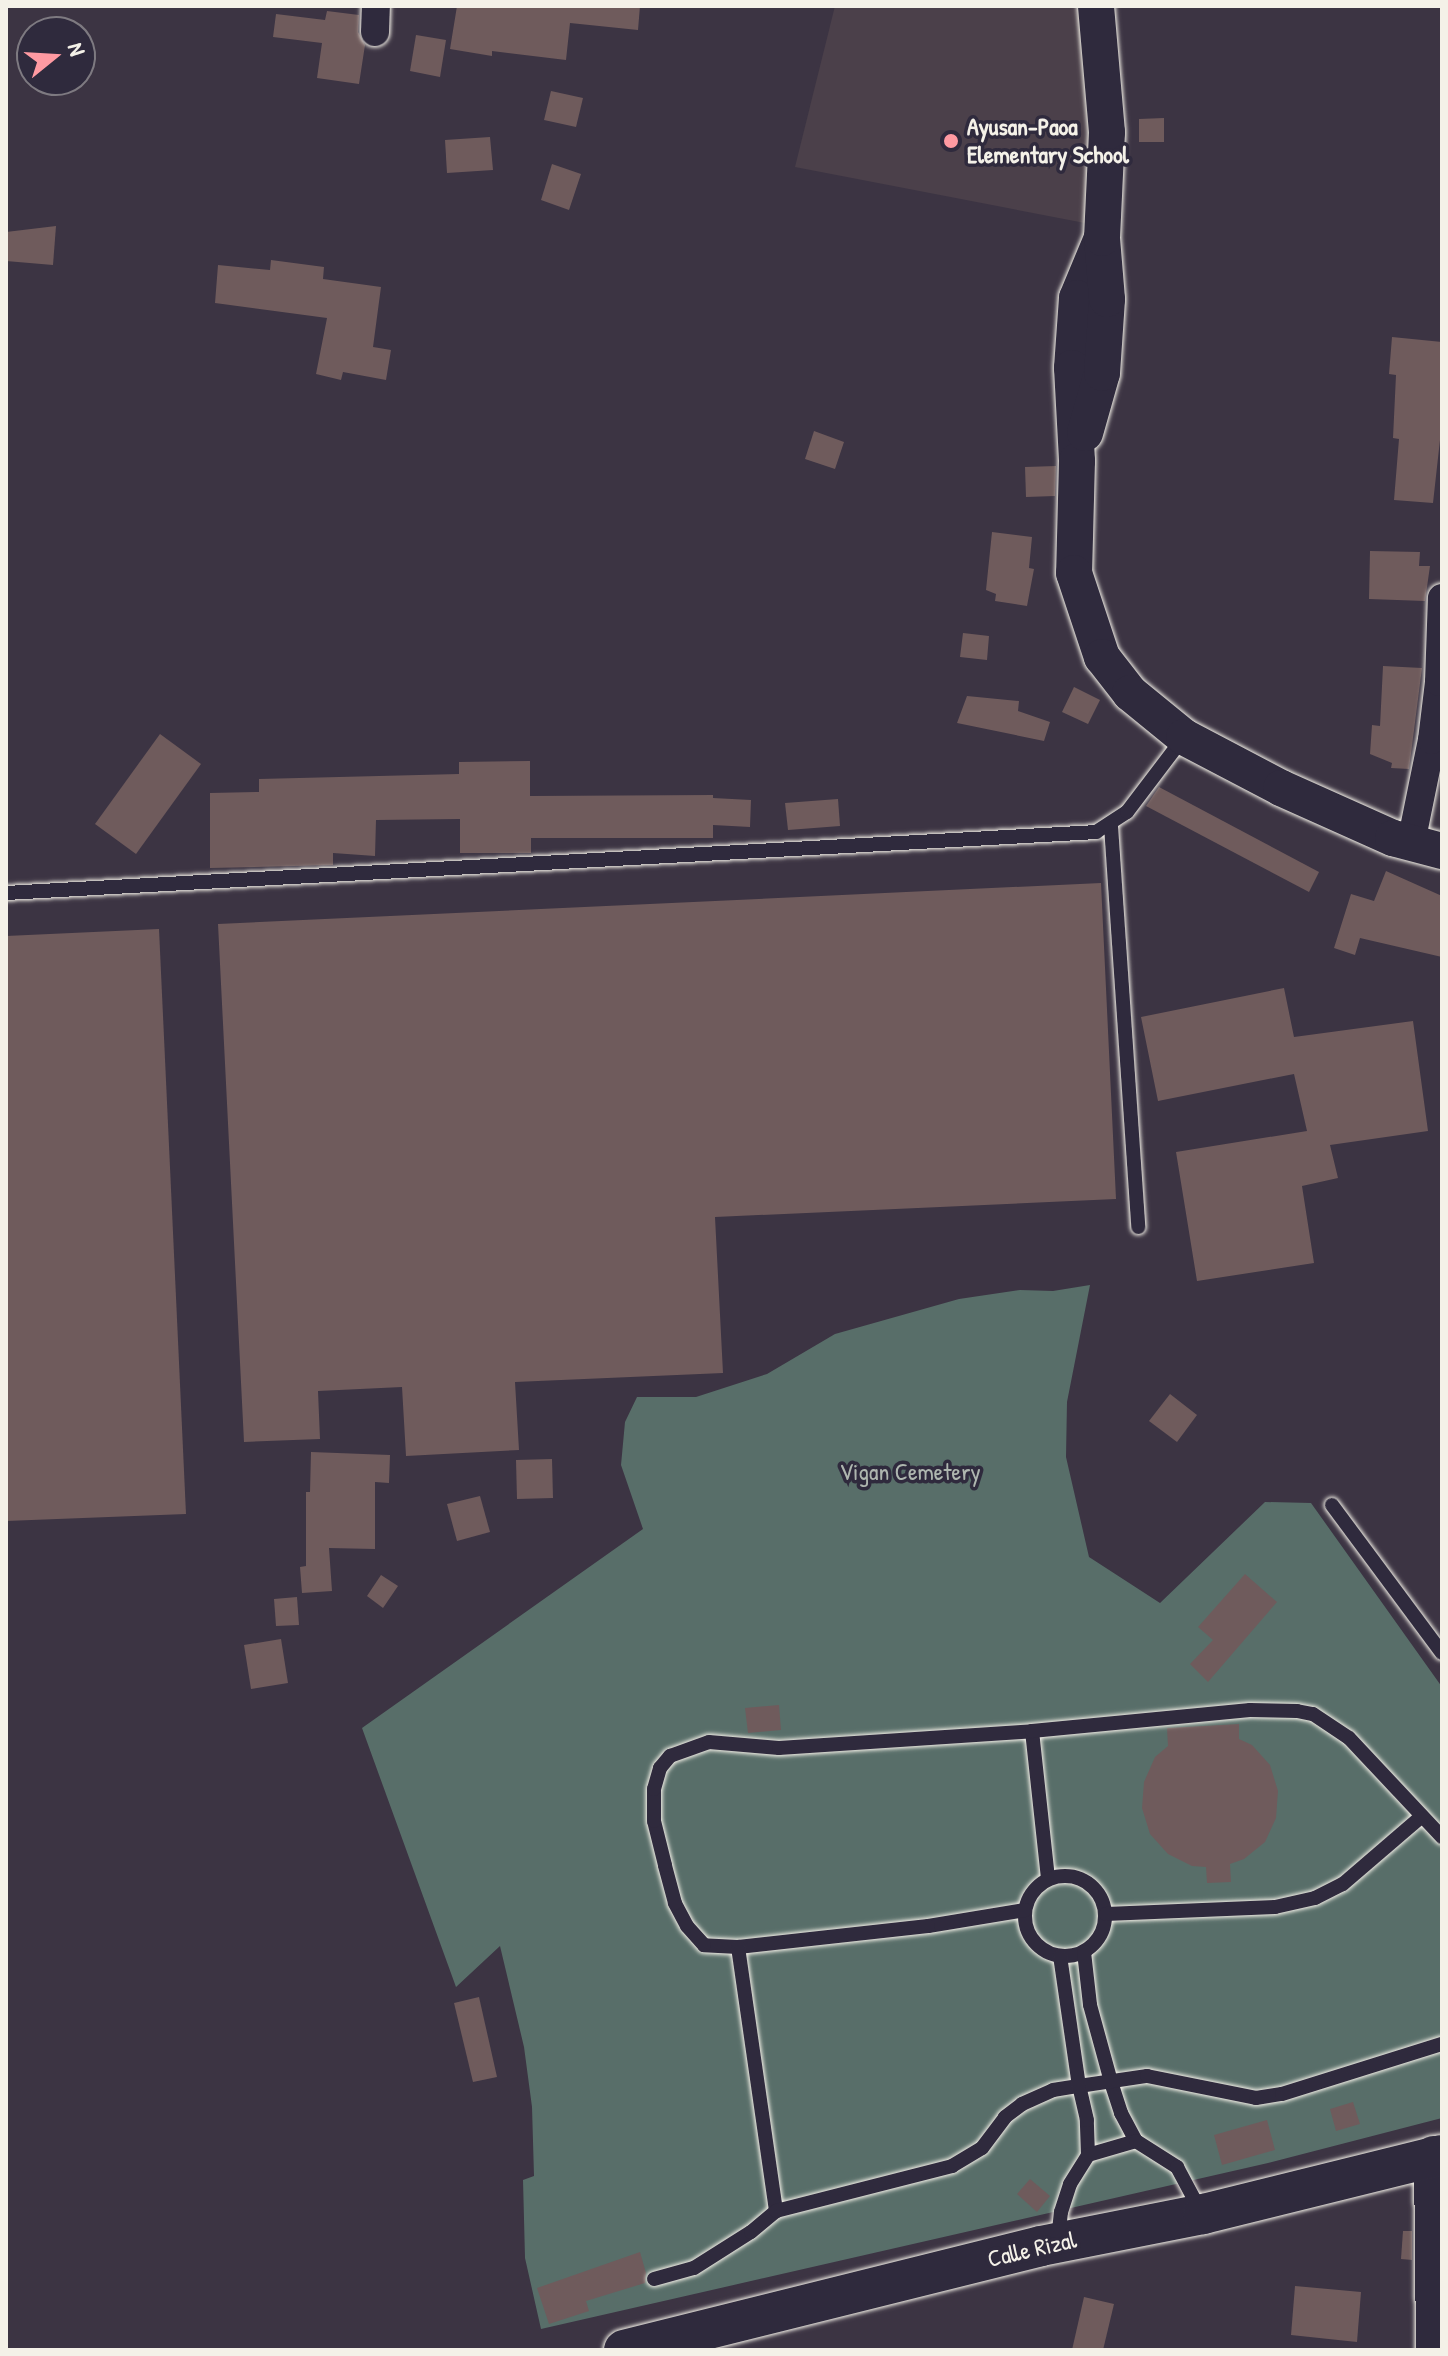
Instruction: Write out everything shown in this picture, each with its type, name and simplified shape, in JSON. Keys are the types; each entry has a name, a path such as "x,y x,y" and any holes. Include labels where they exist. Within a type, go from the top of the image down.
{"main road":[{"name":"Calle Rizal","path":"624,2350 1058,2242 1203,2214 1438,2155"},
{"path":"1436,2350 1438,2155"}],"street":[{"path":"1096,6 1107,132 1102,238 1092,298 1077,461 1074,573 1087,621 1102,657 1130,693 1184,737 1281,788 1427,847 1442,598"}],"lane":[{"path":"6,893 1096,832 1111,826 1127,812 1184,737"},
{"path":"1111,826 1138,1227"},
{"path":"1332,1505 1442,1653"},
{"path":"1025,1910 928,1926 738,1947 704,1945 687,1926 675,1903 654,1821 654,1789 660,1768 670,1756 709,1742 779,1748 1032,1731 1250,1710 1313,1714 1349,1738 1442,1837"},
{"path":"1032,1731 1048,1879"},
{"path":"1106,1914 1275,1907 1315,1898 1343,1884 1422,1816"},
{"path":"1069,1875 1082,1879 1102,1899 1106,1914 1100,1936 1084,1952 1060,1956 1048,1953 1031,1938 1025,1910 1030,1897 1048,1879 1069,1875"},
{"path":"738,1947 776,2211"},
{"path":"1084,1952 1090,2005 1121,2113 1136,2141 1177,2167 1203,2214"},
{"path":"1058,2242 1061,2212 1070,2184 1088,2155 1087,2120 1060,1956"},
{"path":"654,2279 694,2268 737,2242 776,2211 952,2166 982,2148 1005,2117 1022,2104 1053,2090 1147,2076 1256,2098 1282,2094 1442,2044"},
{"path":"1088,2155 1136,2141"}],"shaded area":[{"name":"Ayusan-Paoa Elementary School","path":"835,6 1090,6 1090,224 795,167"}],"green space":[{"name":"Vigan Cemetery","path":"1090,1285 1067,1402 1066,1457 1089,1557 1160,1603 1265,1502 1311,1503 1442,1687 1442,2118 1268,2163 541,2329 525,2258 523,2180 534,2176 532,2107 524,2047 500,1946 456,1987 362,1728 643,1529 621,1465 625,1422 637,1397 696,1397 767,1374 835,1334 959,1299 1020,1290 1053,1291"}],"building":[{"path":"457,6 640,6 638,30 570,23 566,60 492,51 492,56 450,49"},
{"path":"327,11 359,15 358,32 365,45 359,84 317,78 322,43 273,37 276,14 325,20"},
{"path":"416,35 446,40 440,77 410,71"},
{"path":"551,91 583,98 576,127 544,120"},
{"path":"1164,118 1164,142 1139,142 1139,119"},
{"path":"490,137 493,170 447,173 445,140"},
{"path":"552,164 581,174 569,210 541,200"},
{"path":"56,226 53,265 6,261 6,232"},
{"path":"271,260 324,267 323,279 381,287 373,347 391,350 386,380 343,372 341,380 316,374 327,318 215,303 218,265 270,270"},
{"path":"1392,337 1442,342 1442,422 1433,503 1394,500 1399,439 1393,438 1396,375 1389,374"},
{"path":"814,431 844,442 835,469 805,459"},
{"path":"1056,466 1055,496 1026,497 1025,467"},
{"path":"992,532 1032,537 1029,568 1034,569 1027,606 995,601 996,594 986,590"},
{"path":"1370,551 1420,552 1419,566 1430,566 1425,601 1369,599"},
{"path":"963,633 989,636 987,660 960,657"},
{"path":"1383,666 1422,668 1409,769 1391,768 1392,763 1370,754 1372,725 1380,726"},
{"path":"1074,687 1100,700 1088,724 1062,712"},
{"path":"967,696 1019,701 1018,711 1050,722 1044,741 957,723"},
{"path":"160,734 201,764 136,854 95,824"},
{"path":"530,761 530,796 713,795 713,798 751,800 750,827 713,825 713,838 531,838 531,853 460,853 460,819 376,820 375,856 333,853 333,865 210,868 210,793 259,792 259,779 459,774 459,762"},
{"path":"1159,787 1319,872 1309,892 1146,806"},
{"path":"838,799 840,826 788,830 785,803"},
{"path":"1386,871 1442,896 1442,957 1360,938 1355,955 1334,948 1351,894 1374,901"},
{"path":"1101,883 1116,1199 715,1217 723,1373 515,1382 519,1450 406,1456 402,1387 318,1391 320,1439 244,1442 218,924"},
{"path":"159,929 186,1514 6,1521 6,936"},
{"path":"1284,988 1294,1037 1413,1021 1428,1131 1330,1145 1338,1178 1302,1186 1314,1263 1197,1281 1176,1152 1307,1131 1294,1074 1158,1101 1141,1017"},
{"path":"1170,1394 1197,1415 1177,1442 1149,1421"},
{"path":"311,1452 390,1455 389,1483 375,1482 375,1549 329,1548 332,1591 302,1593 300,1567 306,1566 306,1492 310,1492"},
{"path":"552,1459 553,1498 517,1499 516,1460"},
{"path":"480,1496 490,1532 457,1541 447,1504"},
{"path":"1245,1574 1277,1602 1208,1682 1190,1664 1213,1640 1198,1627"},
{"path":"381,1575 398,1586 383,1608 367,1596"},
{"path":"297,1597 299,1625 276,1626 274,1599"},
{"path":"281,1639 288,1683 251,1689 244,1645"},
{"path":"779,1705 781,1730 748,1733 745,1708"},
{"path":"1239,1724 1239,1739 1252,1745 1270,1765 1278,1791 1276,1818 1265,1842 1244,1859 1230,1864 1231,1882 1207,1883 1206,1867 1192,1866 1168,1854 1150,1834 1142,1808 1144,1782 1155,1757 1168,1746 1167,1728"},
{"path":"479,1997 497,2077 473,2082 454,2003"},
{"path":"1353,2102 1360,2124 1336,2131 1330,2109"},
{"path":"1267,2120 1275,2150 1222,2165 1214,2135"},
{"path":"1030,2179 1050,2196 1037,2212 1017,2194"},
{"path":"1403,2231 1412,2231 1412,2260 1401,2259"},
{"path":"640,2252 646,2273 645,2283 586,2301 589,2311 549,2324 537,2288"},
{"path":"1295,2286 1361,2292 1357,2342 1291,2335"},
{"path":"1084,2297 1114,2304 1103,2350 1072,2350"}],"place":[{"name":"Ayusan-Paoa Elementary School","path":"951,141"}]}
